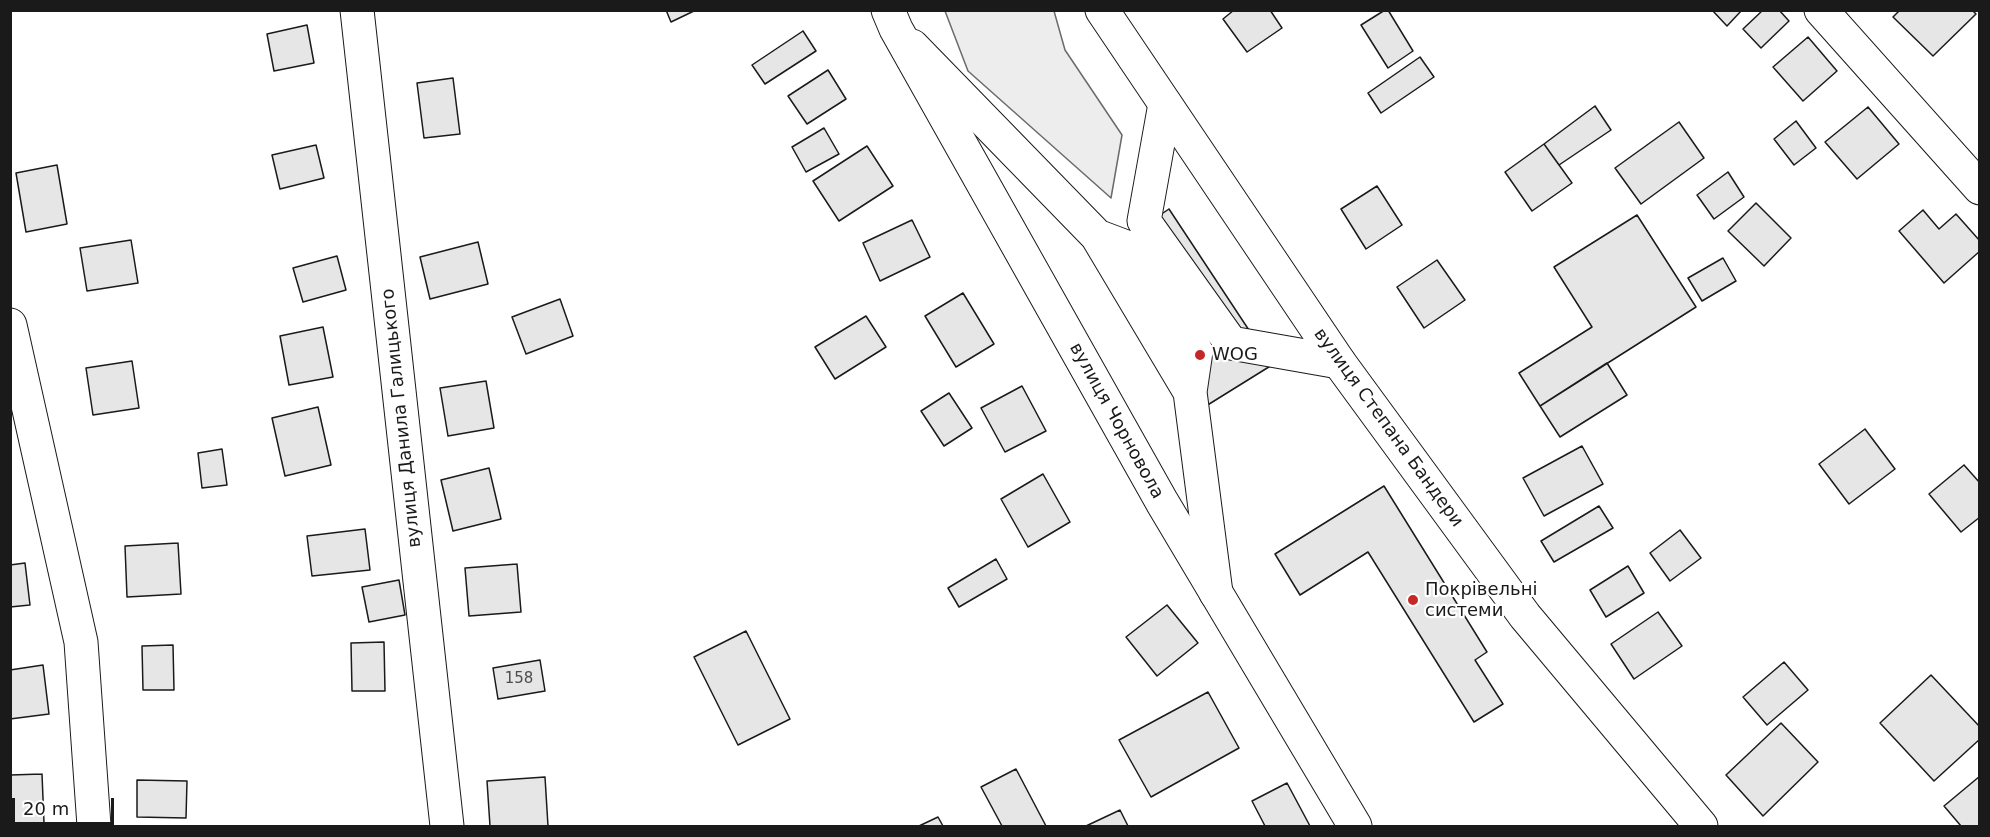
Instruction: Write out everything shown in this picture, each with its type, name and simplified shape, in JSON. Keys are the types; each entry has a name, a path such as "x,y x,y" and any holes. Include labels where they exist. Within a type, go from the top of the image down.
{"main road":[{"name":"вулиця Данила Галицького","path":"357,10 447,826"},
{"name":"вулиця Степана Бандери","path":"1102,10 1339,362 1526,616 1701,826"},
{"path":"1821,10 1980,188"},
{"path":"892,20 1097,236 1190,392 1216,593"},
{"name":"вулиця Чорновола","path":"892,20 1156,492 1355,826"},
{"path":"1165,104 1144,221 1231,343 1339,362"},
{"path":"10,325 81,642 94,826"}],"shaded area":[{"path":"945,11 1054,11 1065,50 1122,135 1111,198 968,71"}],"building":[{"path":"666,10 696,10 671,22"},
{"path":"1234,10 1270,10 1282,28 1247,52 1223,19"},
{"path":"1388,10 1413,51 1388,68 1361,25"},
{"path":"1712,10 1742,10 1727,26"},
{"path":"1763,10 1779,10 1789,21 1761,48 1743,29"},
{"path":"1900,10 1972,10 1976,14 1933,56 1893,17"},
{"path":"307,25 314,63 274,71 267,34"},
{"path":"803,31 816,51 765,84 752,65"},
{"path":"1808,37 1837,71 1803,101 1773,67"},
{"path":"1420,57 1434,77 1381,113 1368,93"},
{"path":"828,70 846,99 807,124 788,96"},
{"path":"453,78 460,134 424,138 417,83"},
{"path":"1595,106 1611,130 1559,165 1544,144"},
{"path":"1868,107 1899,144 1857,179 1825,142"},
{"path":"1796,121 1816,148 1794,165 1774,139"},
{"path":"1679,122 1704,158 1641,204 1615,168"},
{"path":"824,128 839,154 806,172 792,147"},
{"path":"1544,144 1572,183 1532,211 1505,172"},
{"path":"316,145 324,178 280,189 272,155"},
{"path":"867,146 893,186 839,221 813,181"},
{"path":"57,165 67,224 26,232 16,173"},
{"path":"1728,172 1744,197 1714,219 1697,195"},
{"path":"1377,186 1402,225 1366,249 1341,209"},
{"path":"1756,203 1791,238 1764,266 1728,231"},
{"path":"1169,209 1272,365 1206,406 1099,256"},
{"path":"1923,210 1939,229 1956,214 1980,241 1980,251 1944,283 1899,231"},
{"path":"1637,215 1696,307 1540,406 1519,373 1592,327 1554,267"},
{"path":"912,220 930,257 880,281 863,243"},
{"path":"131,240 138,283 87,291 80,248"},
{"path":"478,242 488,284 430,299 420,257"},
{"path":"337,256 346,290 303,302 293,268"},
{"path":"1723,258 1736,281 1702,301 1688,278"},
{"path":"1437,260 1465,300 1424,328 1397,287"},
{"path":"963,293 994,344 956,367 925,316"},
{"path":"560,299 573,336 526,354 512,317"},
{"path":"866,316 886,347 835,379 815,347"},
{"path":"323,327 333,377 289,385 280,336"},
{"path":"132,361 139,408 93,415 86,368"},
{"path":"1607,363 1627,395 1560,437 1540,406"},
{"path":"486,381 494,428 448,436 440,388"},
{"path":"1022,386 1046,431 1005,452 981,408"},
{"path":"949,393 972,428 944,446 921,411"},
{"path":"318,407 331,465 285,476 272,418"},
{"path":"1865,429 1895,469 1849,504 1819,464"},
{"path":"1582,446 1603,484 1544,516 1523,478"},
{"path":"222,449 227,485 202,488 198,453"},
{"path":"1964,465 1980,483 1980,517 1961,532 1929,494"},
{"path":"489,468 501,519 453,531 441,480"},
{"path":"1043,474 1070,522 1028,547 1001,499"},
{"path":"1384,486 1487,652 1475,660 1503,704 1474,722 1368,552 1300,595 1275,554"},
{"path":"1599,506 1613,528 1554,562 1541,541"},
{"path":"365,529 370,570 312,576 307,536"},
{"path":"1680,530 1701,558 1670,581 1650,553"},
{"path":"178,543 181,594 127,597 125,546"},
{"path":"996,559 1007,579 959,607 948,588"},
{"path":"25,563 30,605 10,607 10,565"},
{"path":"517,564 521,612 469,616 465,568"},
{"path":"1628,566 1644,593 1606,617 1590,590"},
{"path":"399,580 405,615 369,622 362,587"},
{"path":"1167,605 1198,643 1157,676 1126,637"},
{"path":"1658,612 1682,646 1634,679 1611,644"},
{"path":"746,631 790,719 738,745 694,657"},
{"path":"384,642 385,691 352,691 351,643"},
{"path":"173,645 174,690 143,690 142,646"},
{"path":"540,660 545,691 498,699 493,668"},
{"path":"1784,662 1808,690 1767,725 1743,697"},
{"path":"43,665 49,714 10,719 10,670"},
{"path":"1931,675 1980,727 1980,739 1934,781 1880,723"},
{"path":"1208,692 1239,748 1151,797 1119,740"},
{"path":"1781,723 1818,762 1763,816 1726,775"},
{"path":"1016,769 1046,826 1002,826 981,787"},
{"path":"42,774 44,823 10,825 10,775"},
{"path":"1980,776 1980,826 1961,826 1944,806"},
{"path":"545,777 548,826 490,826 487,781"},
{"path":"137,780 187,781 186,818 137,817"},
{"path":"1287,783 1310,826 1265,826 1252,801"},
{"path":"1120,810 1128,826 1086,826"},
{"path":"938,817 943,826 919,826"}],"place":[{"name":"WOG","path":"1200,355"},
{"name":"Покрівельні системи","path":"1413,600"}]}
